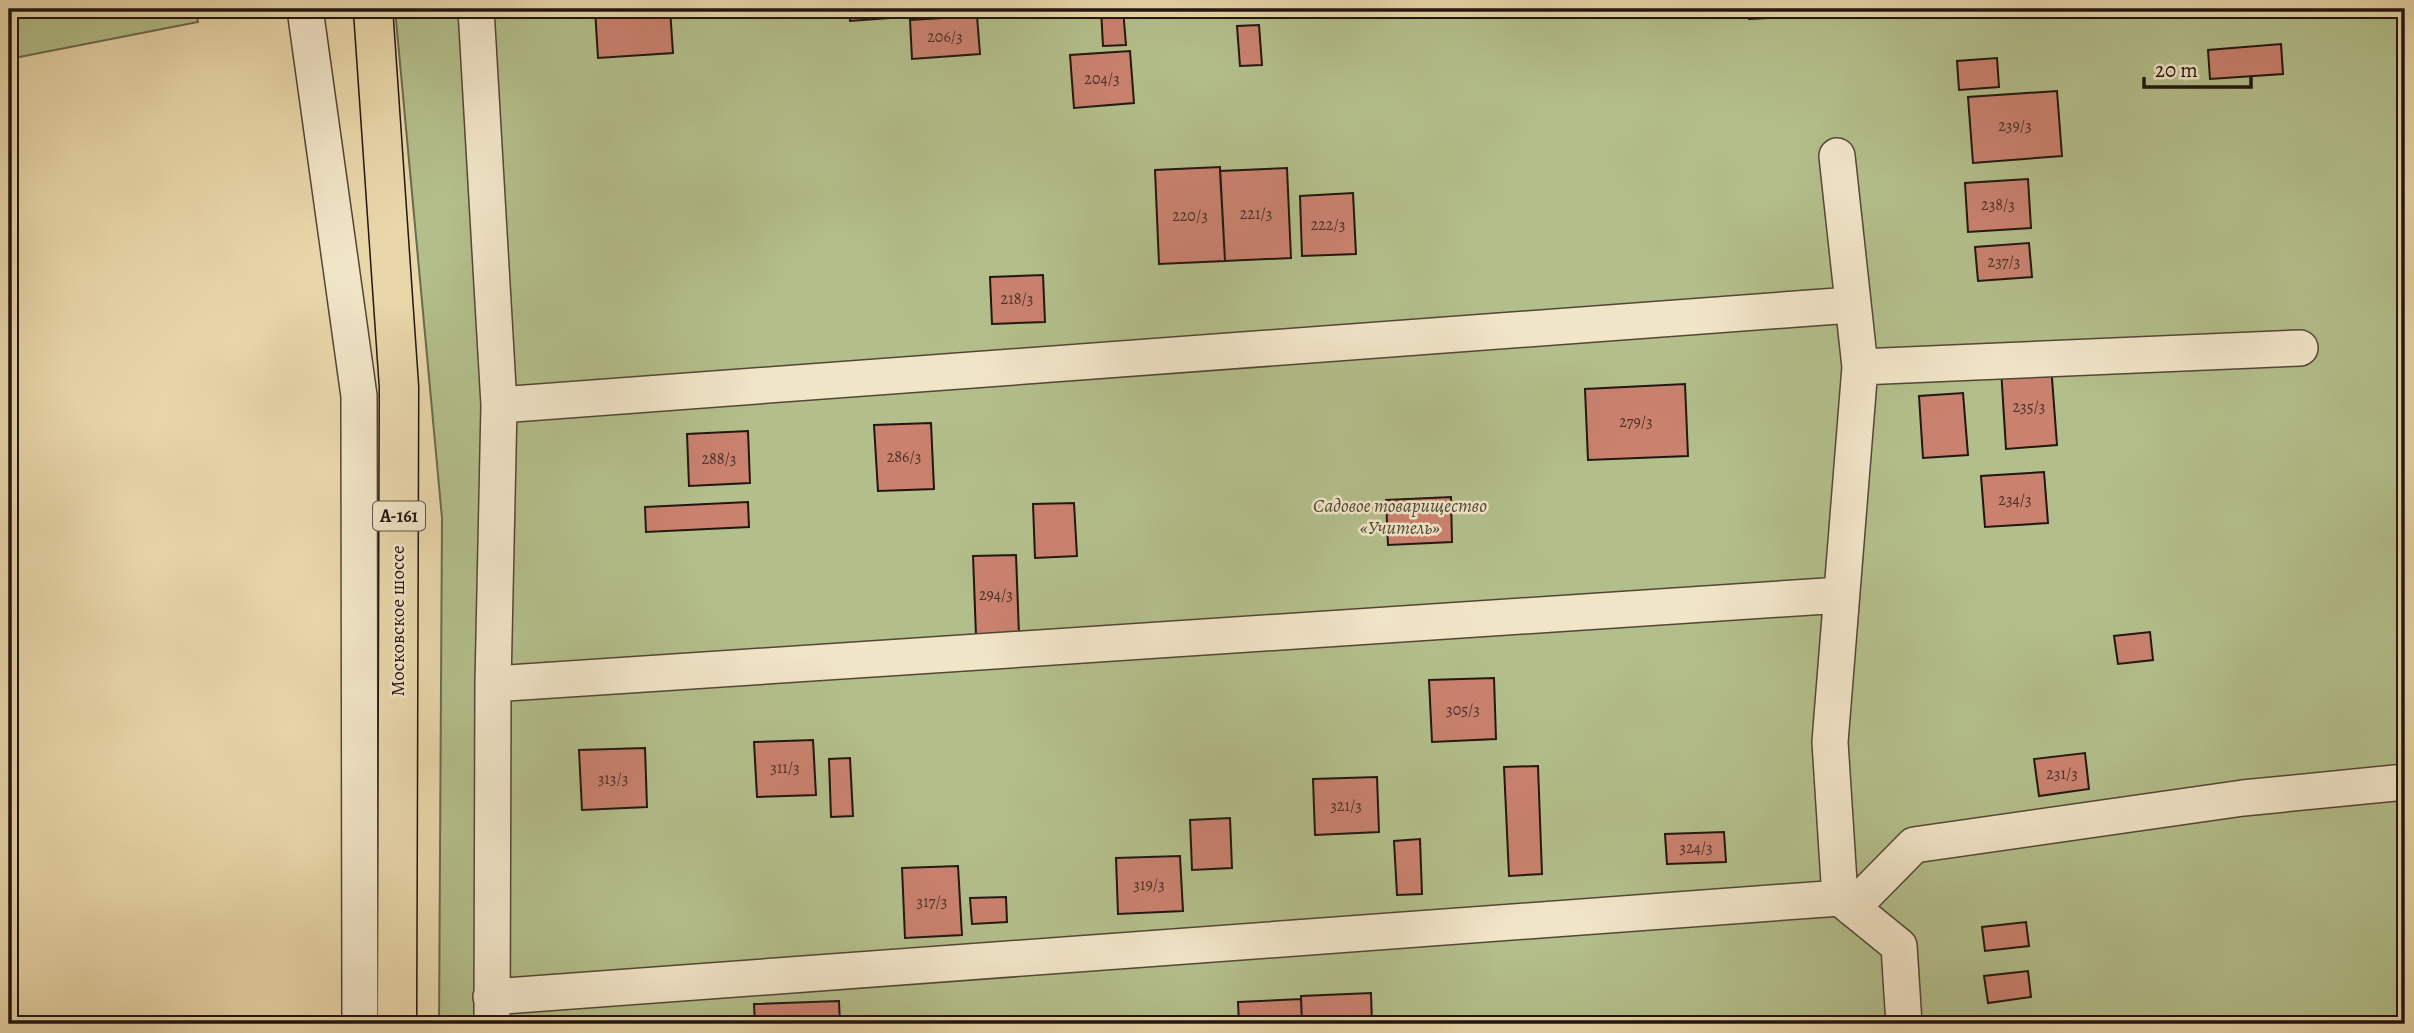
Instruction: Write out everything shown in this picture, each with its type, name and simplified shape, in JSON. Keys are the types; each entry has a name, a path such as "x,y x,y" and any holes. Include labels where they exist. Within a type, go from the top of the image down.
{"highway":[{"name":"Московское шоссе","path":"373,9 399,387 397,1024"}],"street":[{"path":"305,9 359,396 360,1024"},
{"path":"476,9 499,405 493,684 492,1011 1846,903 1914,845 2244,798 2405,782"},
{"path":"1837,156 1851,305 1860,367 1830,742 1846,903 1899,946 1904,1024"},
{"path":"499,405 1851,305"},
{"path":"1860,367 2300,348"},
{"path":"493,684 1841,595"}],"green space":[{"path":"9,9 196,9 198,22 9,59"},
{"name":"Садовое товарищество «Учитель»","path":"395,9 2405,9 2405,1024 439,1024 442,518"}],"building":[{"path":"595,9 670,9 673,53 598,58"},
{"path":"849,9 903,9 903,17 850,21"},
{"path":"1101,9 1123,9 1126,45 1103,46"},
{"path":"1748,9 1810,9 1811,16 1749,19"},
{"path":"977,16 980,54 912,59 910,20"},
{"path":"1259,25 1262,65 1240,66 1237,26"},
{"path":"2281,44 2283,74 2210,79 2208,50"},
{"path":"1130,51 1134,103 1074,108 1070,55"},
{"path":"1997,58 1999,87 1959,90 1957,61"},
{"path":"2057,91 2062,156 1973,163 1968,97"},
{"path":"1220,167 1225,261 1159,264 1155,170"},
{"path":"1287,168 1291,258 1225,261 1220,171"},
{"path":"2028,179 2031,228 1968,232 1965,183"},
{"path":"1353,193 1356,254 1302,256 1300,196"},
{"path":"2029,243 2032,277 1978,281 1975,247"},
{"path":"1043,275 1045,322 992,324 990,277"},
{"path":"2051,365 2057,445 2006,449 2001,369"},
{"path":"1685,384 1688,456 1588,460 1585,389"},
{"path":"1963,393 1968,455 1923,458 1919,396"},
{"path":"931,423 934,489 878,491 874,425"},
{"path":"748,431 750,483 689,486 687,434"},
{"path":"2044,472 2048,523 1985,527 1981,476"},
{"path":"1451,497 1452,542 1388,545 1386,500"},
{"path":"748,502 749,527 646,532 645,507"},
{"path":"1074,503 1077,556 1035,558 1033,504"},
{"path":"1016,555 1019,634 976,636 973,556"},
{"path":"2150,632 2153,660 2118,664 2114,636"},
{"path":"1494,678 1496,739 1432,742 1429,680"},
{"path":"813,740 816,795 757,797 754,742"},
{"path":"645,748 647,807 582,810 579,750"},
{"path":"2085,753 2089,789 2039,796 2034,759"},
{"path":"850,758 853,816 831,817 829,759"},
{"path":"1538,766 1542,874 1509,876 1504,767"},
{"path":"1377,777 1379,832 1315,835 1313,779"},
{"path":"1230,818 1232,868 1192,870 1190,820"},
{"path":"1724,832 1726,862 1667,864 1665,834"},
{"path":"1420,839 1422,894 1397,895 1394,841"},
{"path":"1180,856 1183,911 1118,914 1116,858"},
{"path":"958,866 962,935 905,938 902,868"},
{"path":"1006,897 1007,922 972,924 970,898"},
{"path":"2026,922 2029,946 1985,951 1982,927"},
{"path":"2028,971 2031,997 1988,1003 1984,976"},
{"path":"1371,993 1372,1024 1302,1024 1301,996"},
{"path":"1301,999 1302,1024 1239,1024 1238,1002"},
{"path":"839,1001 840,1024 755,1024 754,1004"}]}
